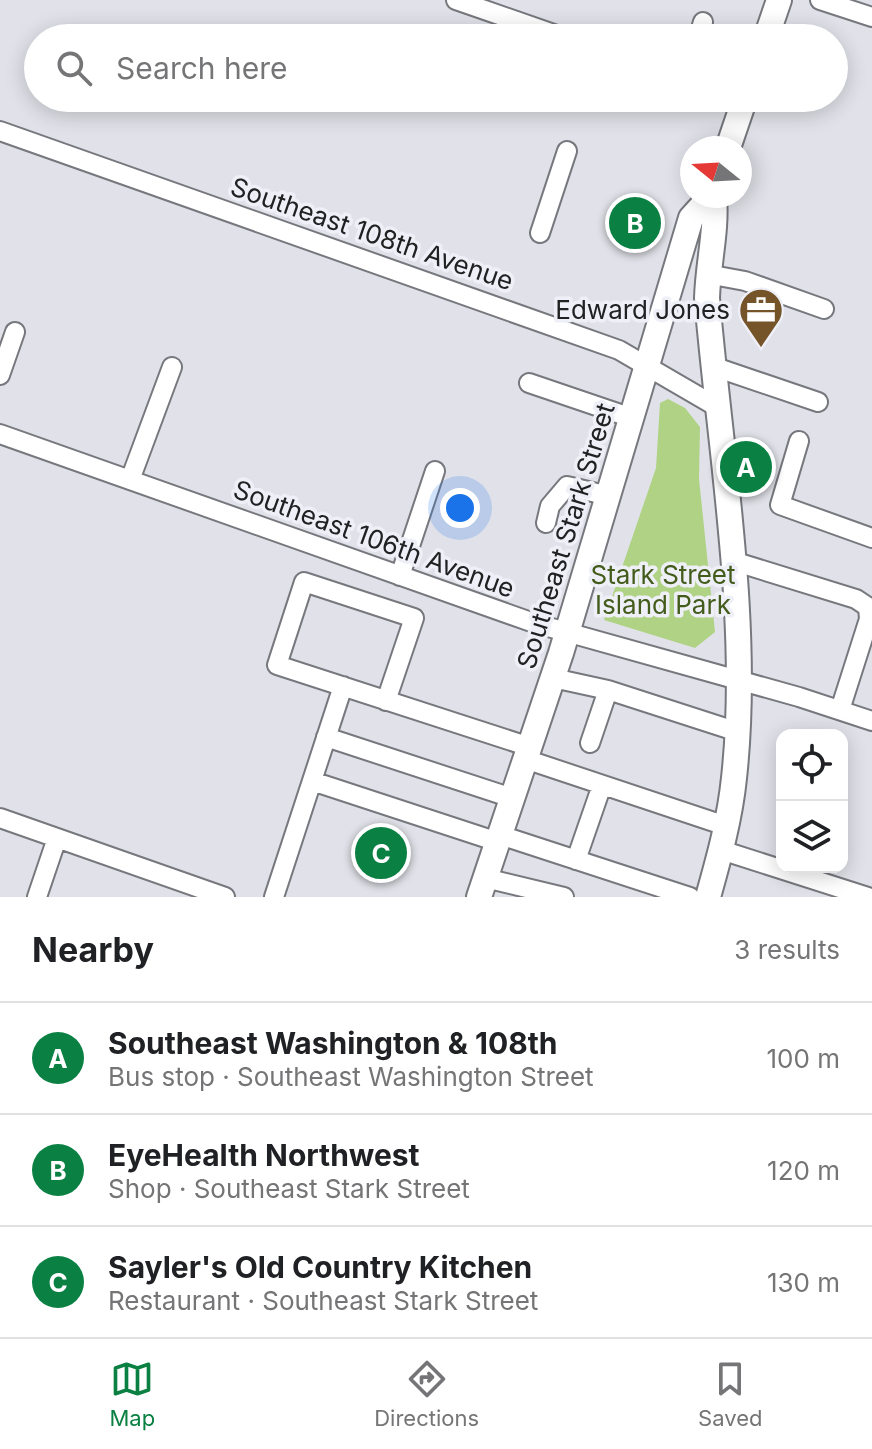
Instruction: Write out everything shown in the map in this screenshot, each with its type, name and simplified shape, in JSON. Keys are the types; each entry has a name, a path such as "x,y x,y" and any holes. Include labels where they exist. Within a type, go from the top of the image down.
{"main road":[{"path":"771,24 779,0"},
{"path":"732,136 739,112"},
{"name":"Southeast Stark Street","path":"482,888 553,678 691,218 701,208"},
{"path":"708,897 726,826 738,732 733,561 712,366 707,274 717,227 714,208"}],"street":[{"path":"456,0 525,24"},
{"path":"820,0 872,17"},
{"name":"Southeast 108th Avenue","path":"0,131 619,350 717,407"},
{"path":"540,233 567,151"},
{"path":"707,274 745,281 824,309"},
{"path":"0,375 15,332"},
{"path":"712,366 818,402"},
{"path":"130,480 172,367"},
{"path":"529,383 632,418"},
{"name":"Southeast 106th Avenue","path":"0,434 565,633 872,721"},
{"path":"799,441 780,505 872,538"},
{"path":"400,576 435,471"},
{"path":"546,523 550,506 567,486 609,496"},
{"path":"733,561 856,599 868,607 869,619 840,710"},
{"path":"386,701 414,618 304,582 277,665 528,753 602,785 726,826"},
{"path":"553,678 608,690 738,732"},
{"path":"274,897 343,686"},
{"path":"590,743 608,690"},
{"path":"326,737 512,798"},
{"path":"312,781 690,897"},
{"path":"576,860 602,785"},
{"path":"0,818 225,897"},
{"path":"37,897 57,838"},
{"path":"721,850 868,897"},
{"path":"482,888 564,897"}],"green space":[{"name":"Stark Street Island Park","path":"668,399 685,408 700,427 699,479 715,632 695,648 604,620 656,468 660,403"}],"place":[{"name":"EyeHealth Northwest","path":"635,223"},
{"name":"Edward Jones","path":"761,349"},
{"name":"Southeast Washington & 108th","path":"746,467"},
{"name":"Sayler's Old Country Kitchen","path":"381,853"}]}
